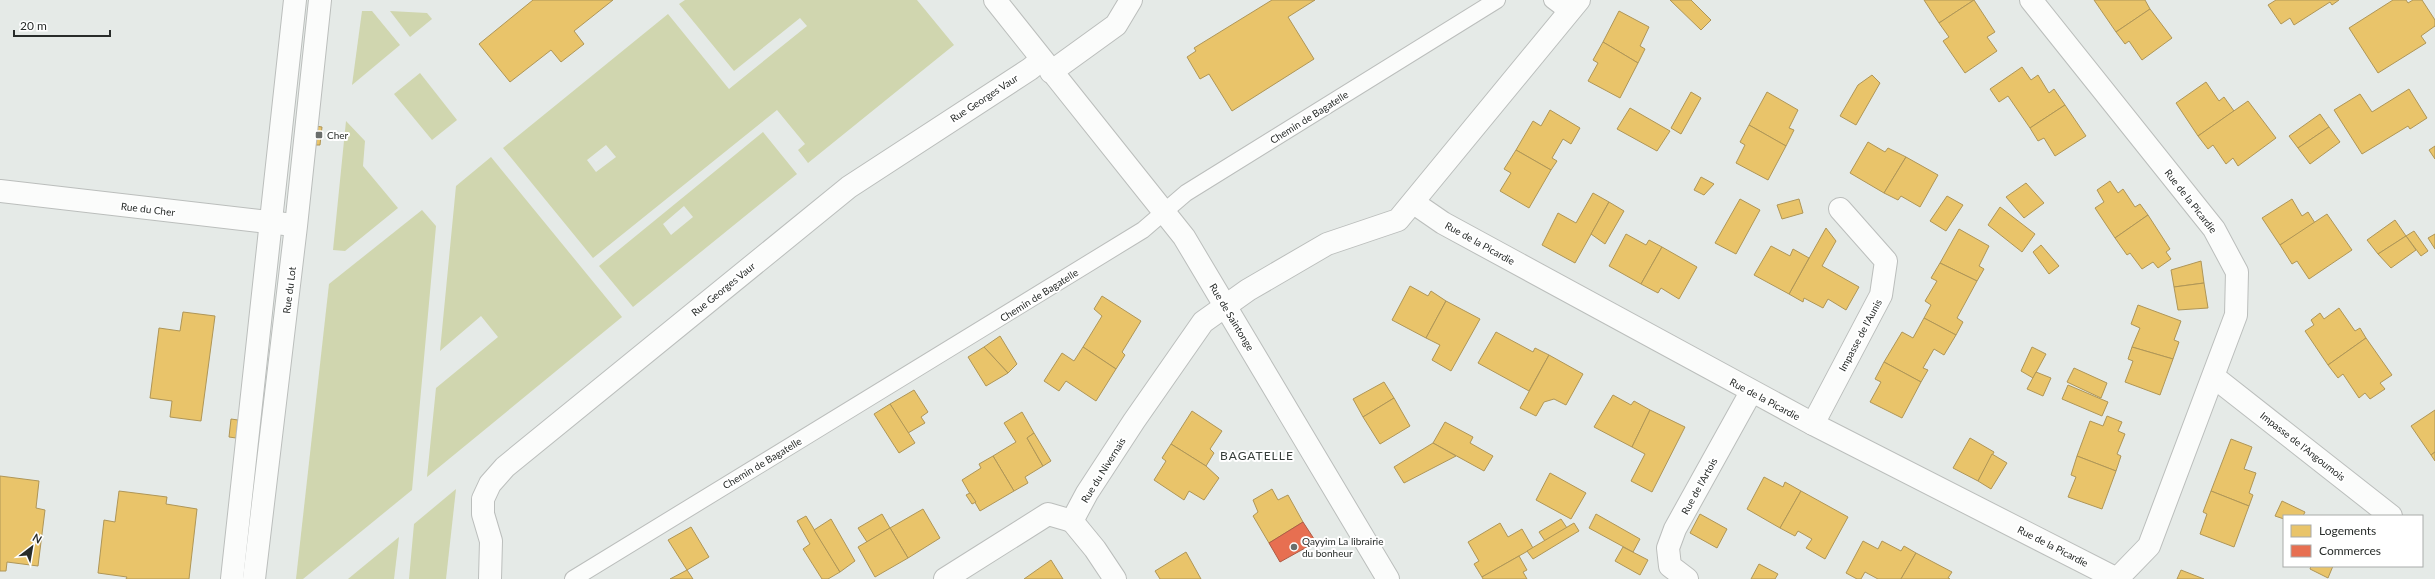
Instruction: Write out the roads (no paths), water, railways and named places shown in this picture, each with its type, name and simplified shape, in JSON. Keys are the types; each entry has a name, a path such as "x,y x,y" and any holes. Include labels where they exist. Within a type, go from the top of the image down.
{"street":[{"path":"232,579 295,0"},
{"name":"Rue du Lot","path":"254,579 296,226 320,0"},
{"name":"Rue de Saintonge","path":"995,0 1046,66 1184,237 1388,579"},
{"name":"Rue Georges Vaur","path":"495,576 491,541 483,514 483,499 490,484 505,467 848,187 1116,25 1131,0"},
{"name":"Rue de la Picardie","path":"1414,203 1443,223 1751,392 2116,579 2149,546 2214,377 2236,315 2236,272 2214,229 2031,0"},
{"path":"1226,306 1248,290 1327,244 1398,220 1414,203 1574,7"},
{"name":"Rue du Cher","path":"0,191 296,226"},
{"name":"Impasse de l'Aunis","path":"1813,424 1881,295 1885,275 1886,260 1840,210"},
{"name":"Rue du Nivernais","path":"1072,521 1087,493 1192,337 1203,322 1226,306"},
{"name":"Impasse de l'Angoumois","path":"2214,377 2390,515"},
{"name":"Rue de l'Artois","path":"1686,579 1670,566 1668,548 1675,529 1751,392"},
{"path":"945,579 1048,514 1072,521 1095,549 1115,579"}],"lane":[{"name":"Chemin de Bagatelle","path":"573,579 1143,230 1186,193 1497,0"},
{"path":"1552,0 1574,7"}],"place":[{"name":"Cher","path":"319,135"},
{"name":"Qayyim La librairie du bonheur","path":"1294,547"}],"district":[{"name":"BAGATELLE","path":"1257,455"}]}
